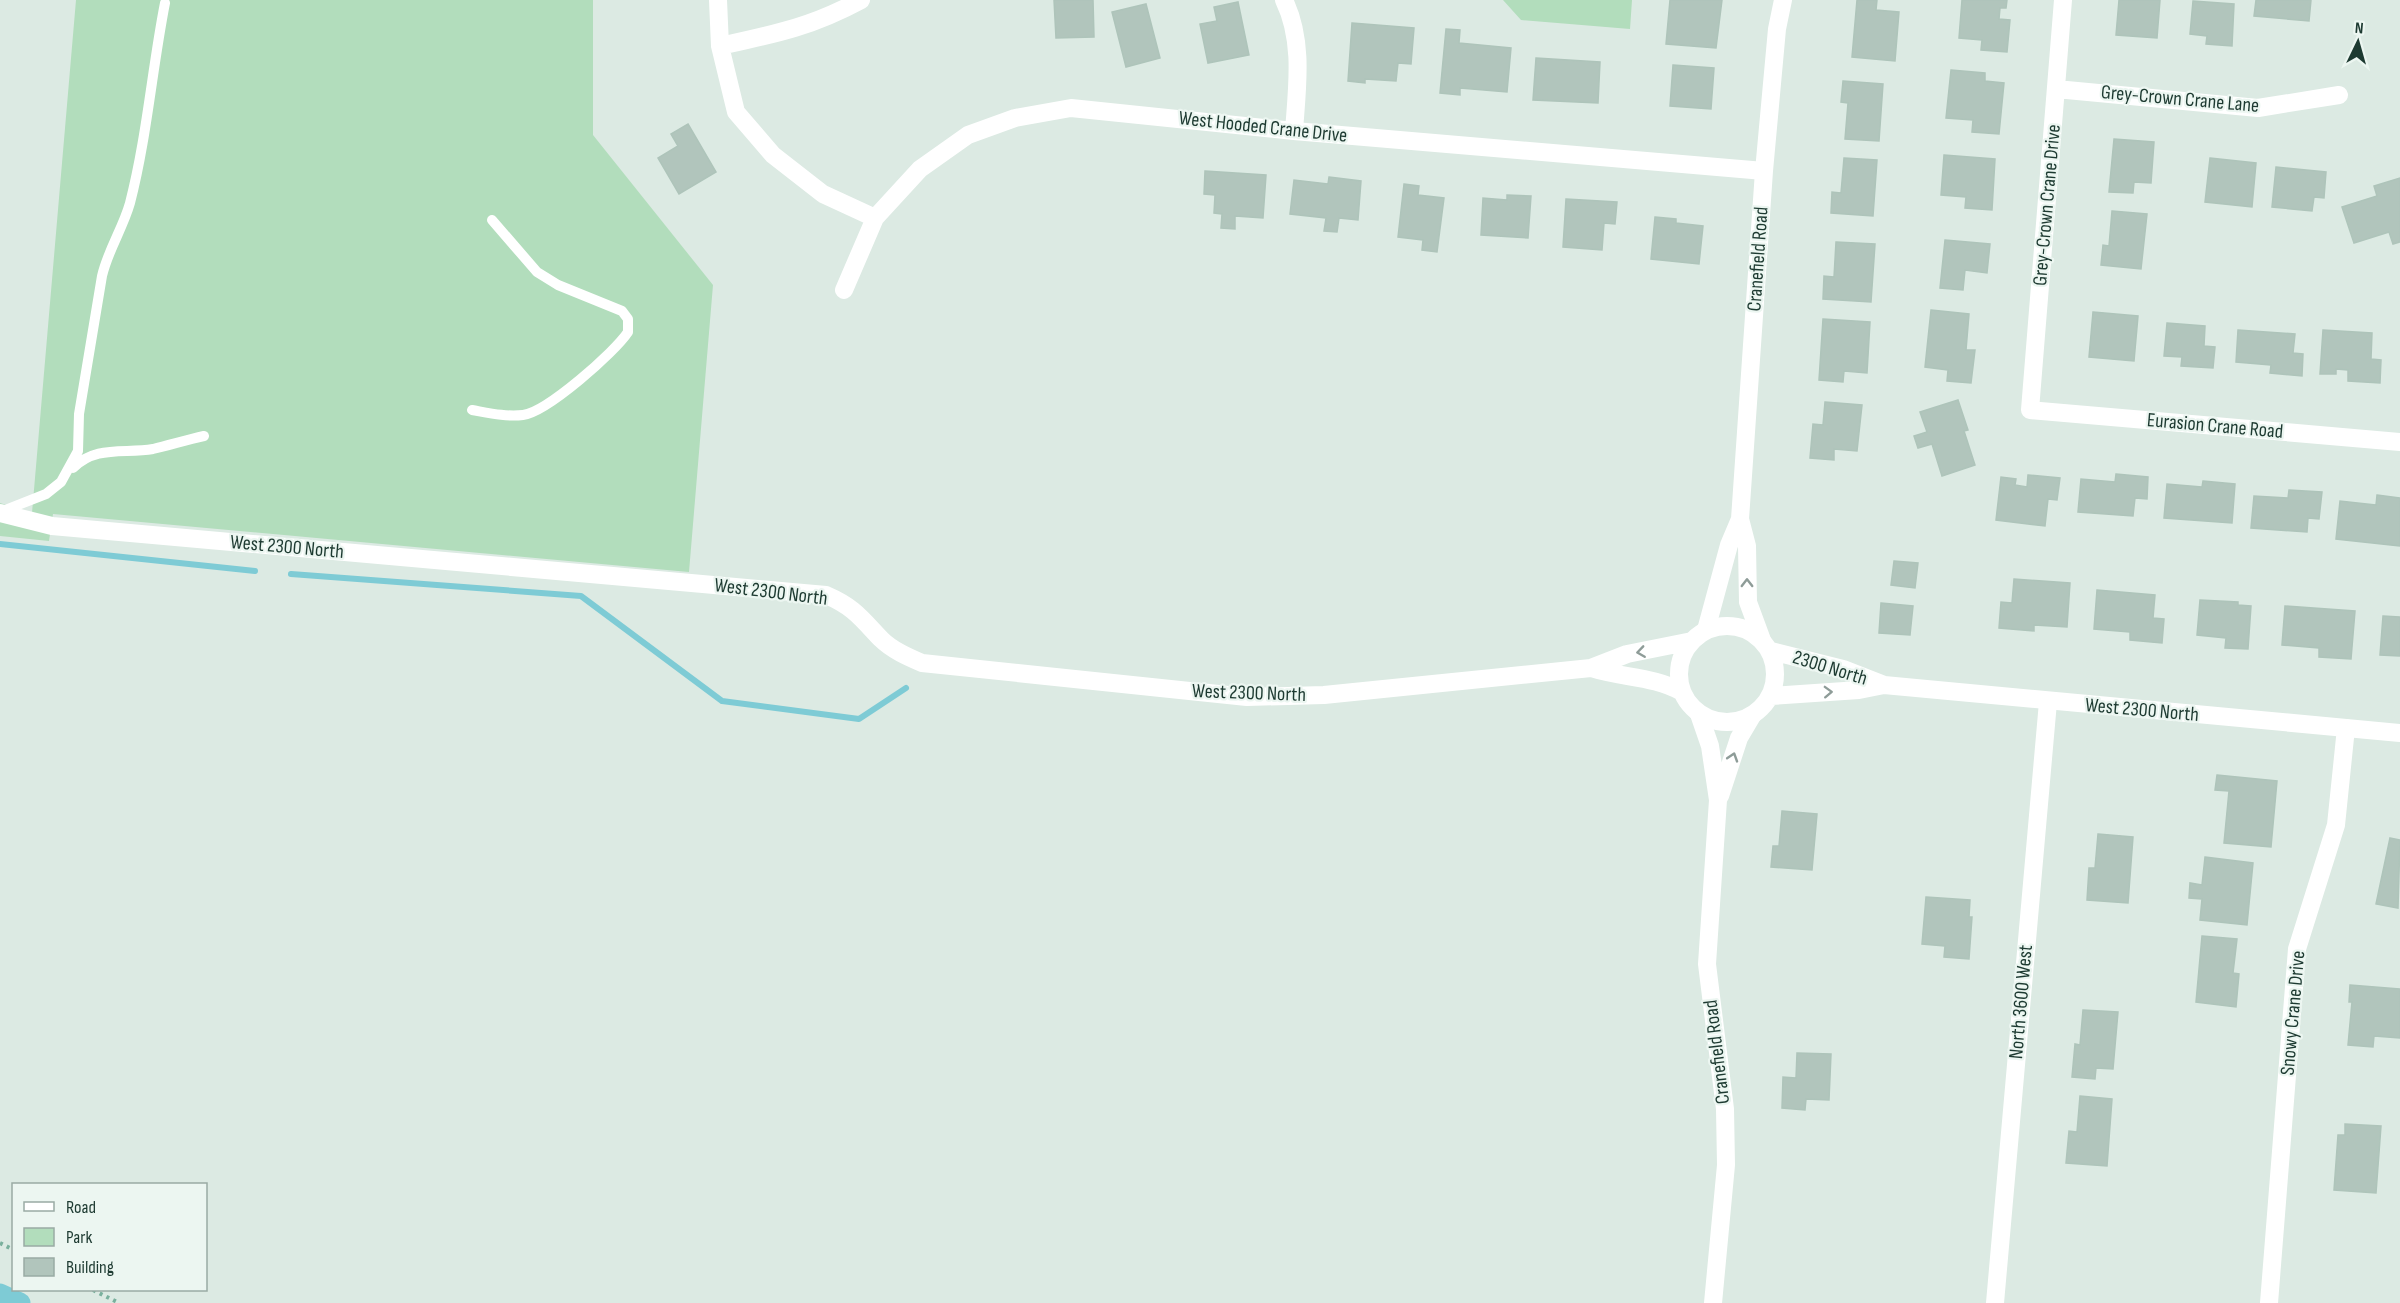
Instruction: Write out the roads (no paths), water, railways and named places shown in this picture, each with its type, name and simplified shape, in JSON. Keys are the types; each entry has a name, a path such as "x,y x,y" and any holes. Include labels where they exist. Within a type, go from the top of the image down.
{"street":[{"path":"718,0 720,46 736,112 773,155 823,194 875,218"},
{"path":"720,46 796,30 827,18 861,0"},
{"path":"1284,0 1289,9 1299,61 1294,131"},
{"name":"Cranefield Road","path":"1766,645 1748,602 1747,546 1740,519 1764,171 1777,29 1783,0"},
{"name":"Grey-Crown Crane Drive","path":"2030,410 2064,0"},
{"name":"Grey-Crown Crane Lane","path":"2056,89 2258,108 2339,95"},
{"name":"West Hooded Crane Drive","path":"844,290 875,218 920,169 968,135 1015,118 1071,108 1294,131 1764,171"},
{"name":"Eurasion Crane Road","path":"2030,410 2400,442"},
{"name":"West 2300 North","path":"0,513 64,527 826,595 848,604 866,620 882,640 922,663 1236,696 1334,695 1591,668"},
{"name":"Cranefield Road","path":"1706,630 1729,544 1740,519"},
{"path":"1591,668 1609,674 1645,678 1682,692 1699,714 1725,723 1752,716 1771,696 1776,674 1766,645 1749,631 1736,626 1721,626 1706,630 1692,641 1680,666 1682,692"},
{"path":"1591,668 1627,654 1692,641"},
{"name":"2300 North","path":"1766,645 1843,669 1884,685"},
{"name":"West 2300 North","path":"1884,685 2400,733"},
{"name":"2300 North","path":"1771,696 1859,690 1884,685"},
{"name":"North 3600 West","path":"1995,1303 2048,702"},
{"name":"Cranefield Road","path":"1699,714 1710,746 1718,800 1707,964 1725,1110 1726,1165 1713,1303"},
{"name":"Cranefield Road","path":"1718,800 1739,738 1752,716"},
{"name":"Snowy Crane Drive","path":"2269,1303 2297,949 2336,825 2346,728"}],"lane":[{"path":"0,513 46,494 61,483 78,451 79,414 102,276 107,255 130,202 151,98 165,3"},
{"path":"472,410 506,416 525,415 539,410 616,346 628,332 628,319 622,311 558,285 537,272 492,220"},
{"path":"68,472 80,460 95,453 152,449 204,436"}],"waterway":[{"path":"0,544 255,571"},
{"path":"291,574 581,596 722,701 859,719 906,688"},
{"path":"0,1294 20,1303"}]}
